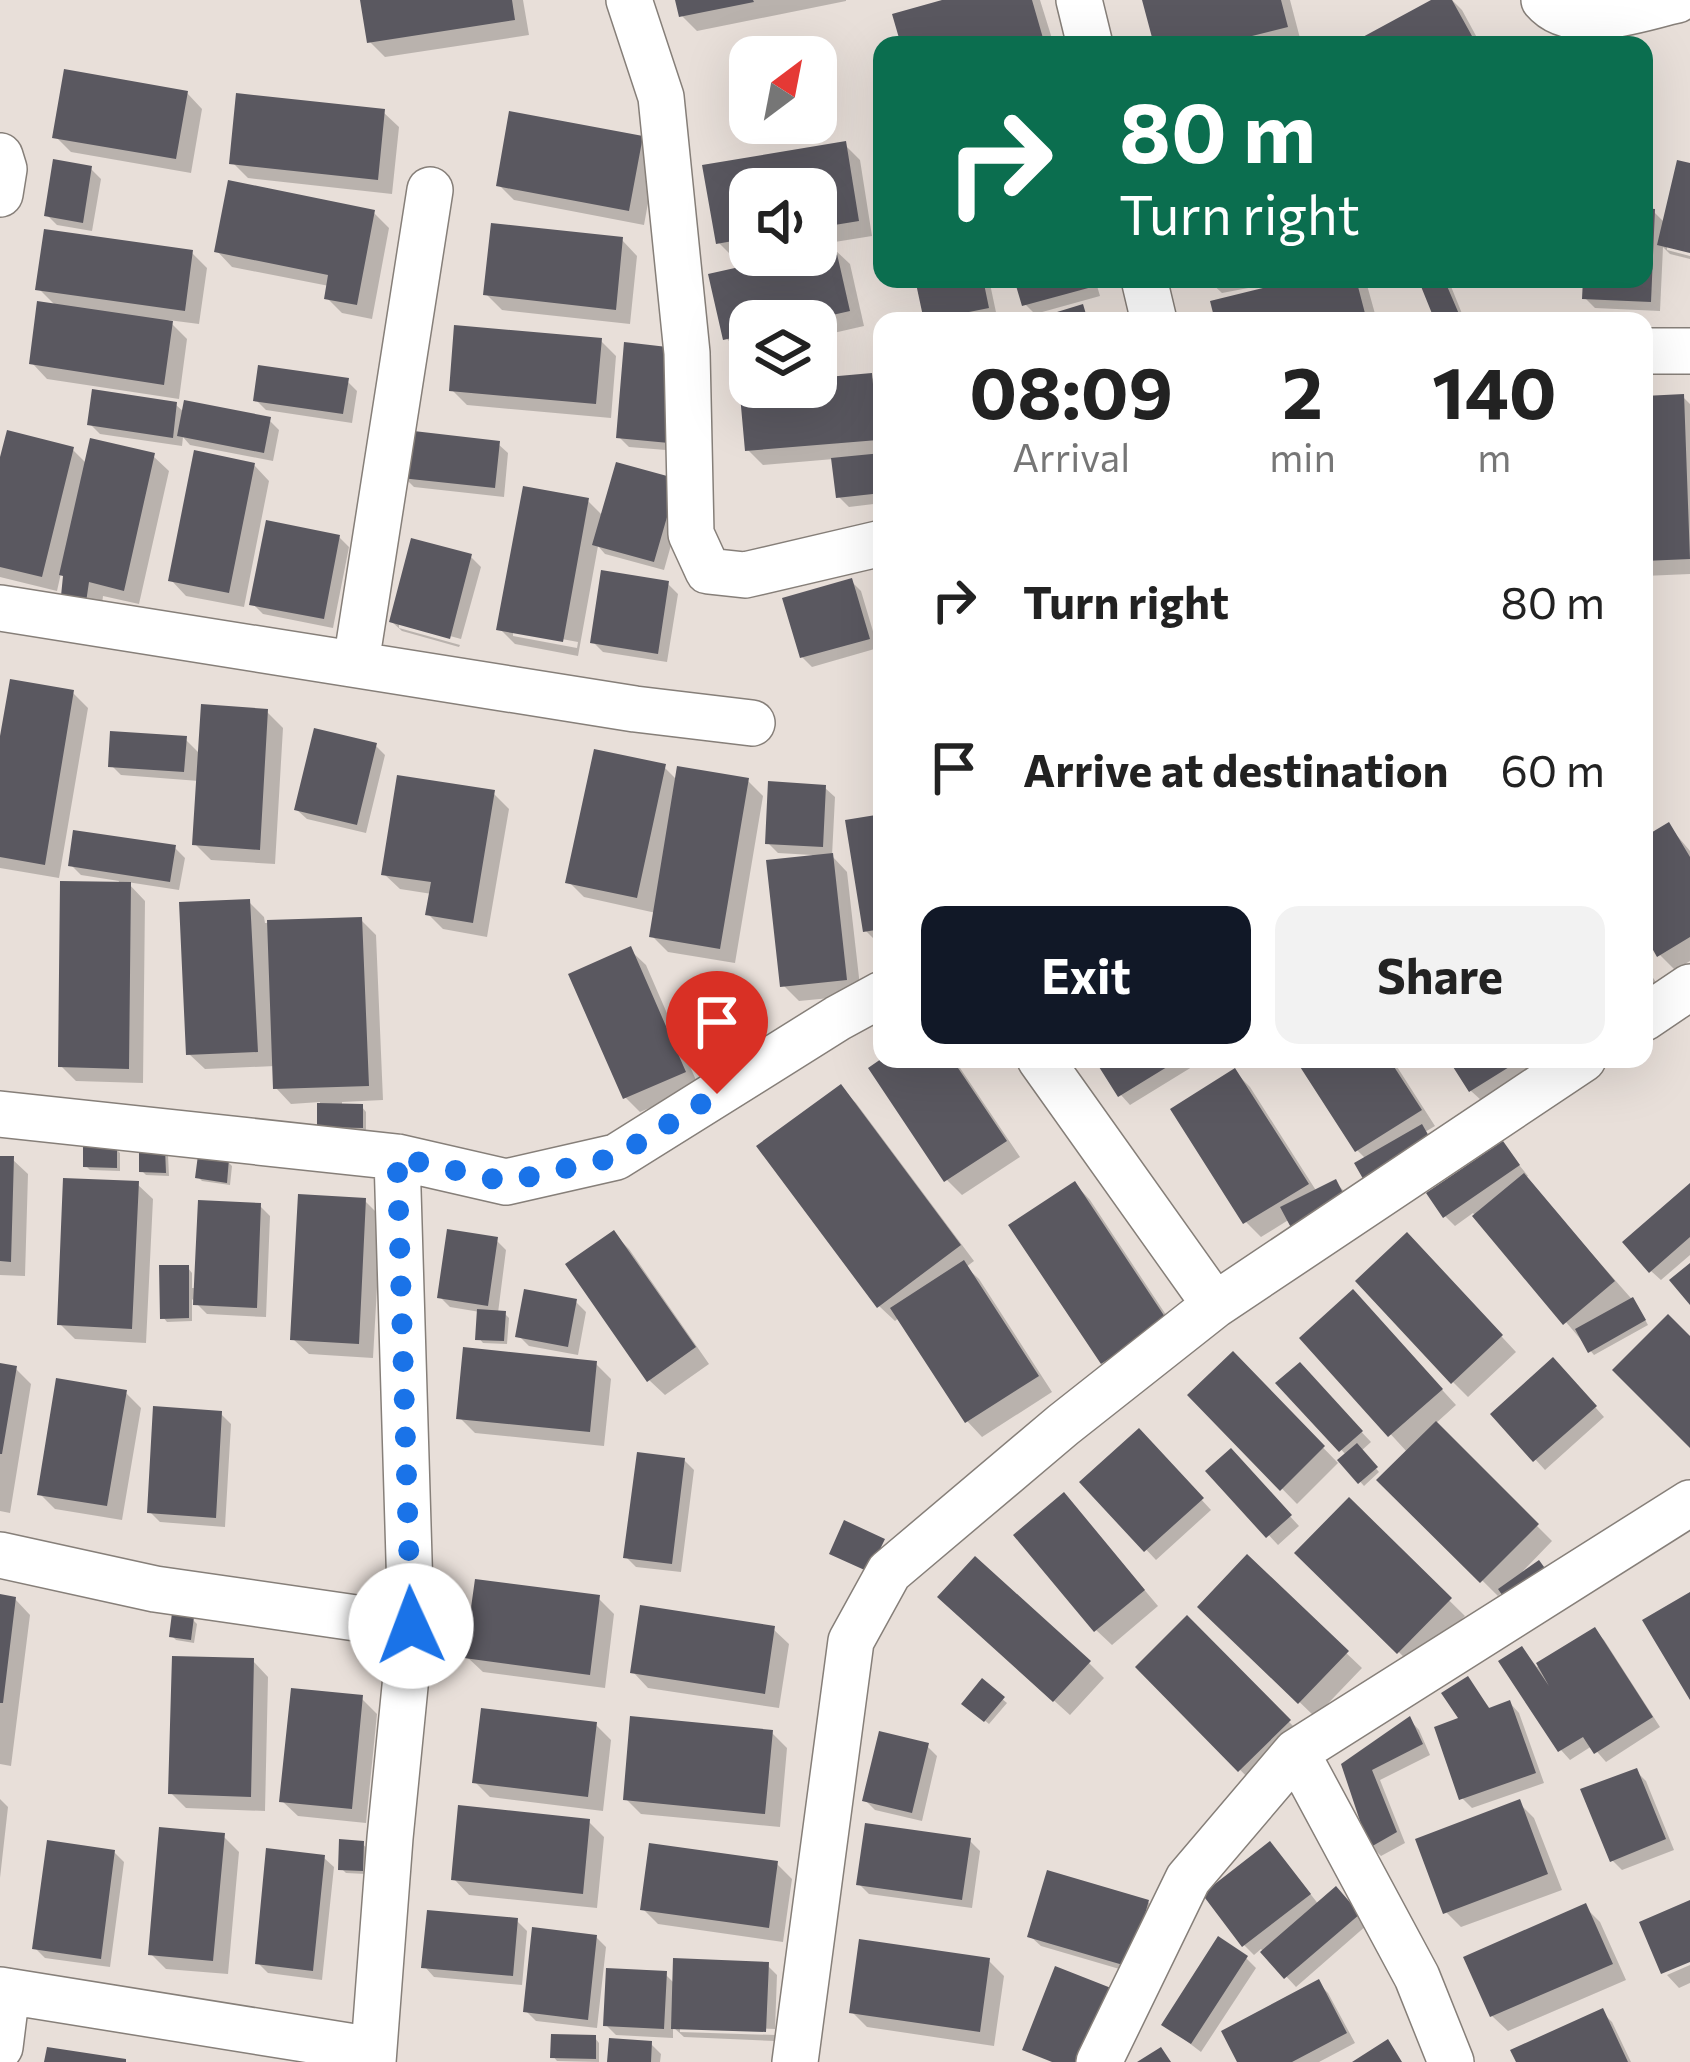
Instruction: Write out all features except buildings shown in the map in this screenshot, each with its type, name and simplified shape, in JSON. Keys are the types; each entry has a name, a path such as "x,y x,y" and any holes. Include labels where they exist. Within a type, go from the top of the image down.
{"street":[{"path":"629,0 661,97 687,353 691,534 708,572 745,575 873,544"},
{"path":"1079,0 1088,36"},
{"path":"1544,0 1552,10 1585,19 1677,0"},
{"path":"0,155 4,169 0,194"},
{"path":"356,663 430,190"},
{"path":"1653,351 1690,351"},
{"path":"0,608 634,710 752,723"},
{"path":"1653,1012 1690,987"},
{"path":"0,1114 397,1157 506,1182 616,1157 873,999"},
{"path":"1046,1068 1215,1305"},
{"path":"795,2062 851,1641 889,1573 1063,1425 1215,1305 1570,1068"},
{"path":"0,2047 4,1991 374,2056 411,1626 397,1157"},
{"path":"1099,2062 1188,1879 1296,1752 1689,1507"},
{"path":"0,1555 155,1589 411,1626"},
{"path":"1296,1752 1417,1977 1451,2062"}],"route":[{"path":"411,1626 397,1157 506,1182 616,1157 717,1094"}]}
